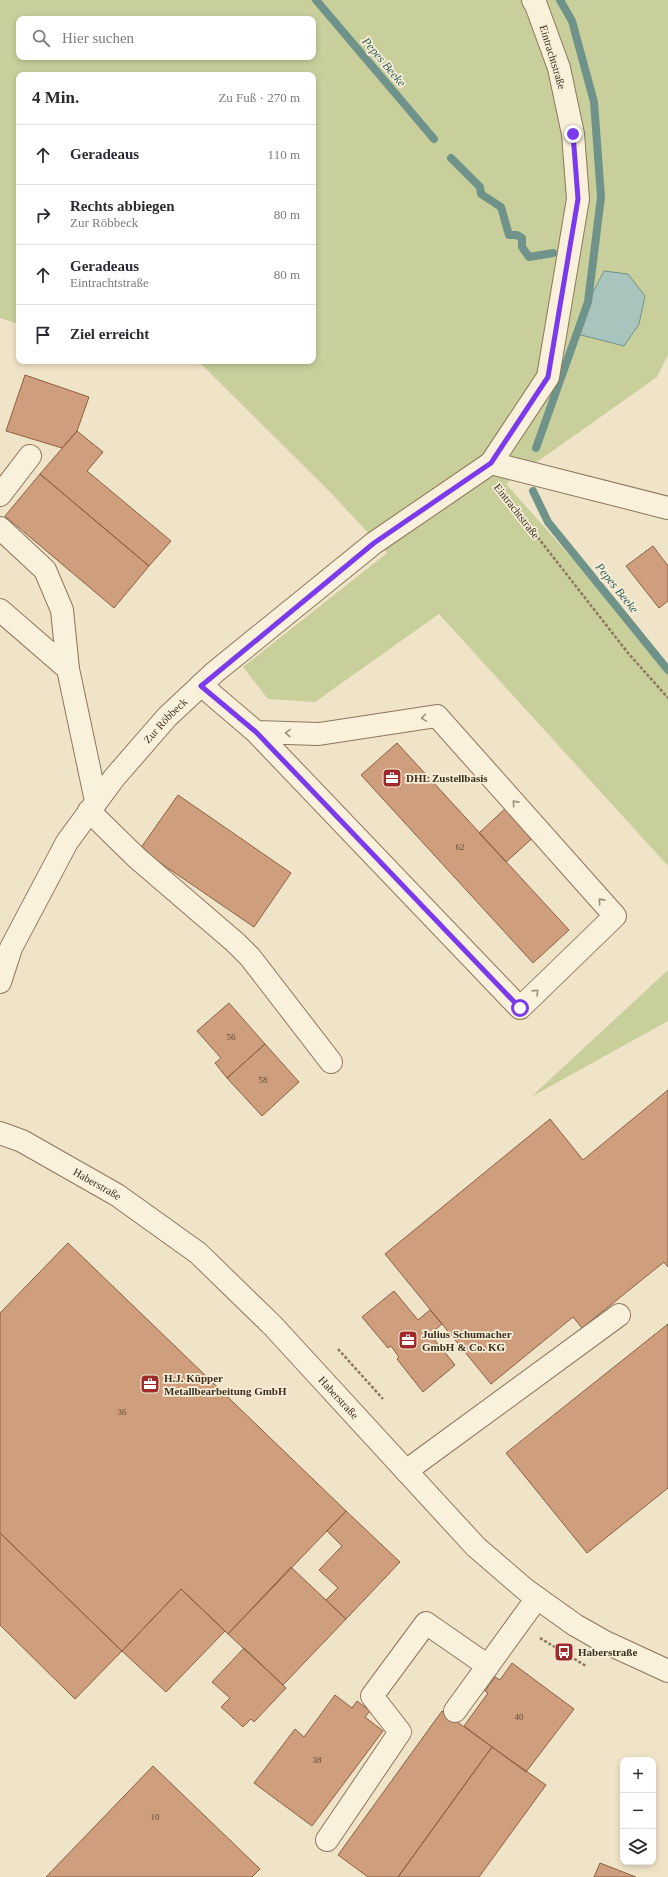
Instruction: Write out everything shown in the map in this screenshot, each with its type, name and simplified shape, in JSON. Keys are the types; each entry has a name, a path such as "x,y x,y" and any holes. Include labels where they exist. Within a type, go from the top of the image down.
{"street":[{"name":"Eintrachtstraße","path":"487,465 548,377 578,199 573,134 559,68 533,0"},
{"path":"0,495 30,456"},
{"path":"487,465 668,508"},
{"name":"Zur Röbbeck","path":"0,982 11,948 67,842 114,778 167,717 201,686 374,543 487,465"},
{"path":"0,528 45,570 62,610 68,669 93,806 138,858 250,957 331,1062"},
{"path":"0,610 68,669"},
{"path":"201,686 256,732 520,1008 615,916 437,716 319,734 256,732"},
{"name":"Haberstraße","path":"0,1133 22,1141 117,1195 198,1253 273,1326 476,1547 537,1598 575,1625 605,1642 668,1671"},
{"path":"406,1471 619,1315"},
{"path":"455,1711 537,1598"},
{"path":"327,1840 400,1732 372,1696 426,1623 488,1666"}],"path":[{"name":"Eintrachtstraße","path":"487,465 628,653 668,698"},
{"path":"338,1349 383,1399"},
{"path":"533,1634 586,1666"}],"green space":[{"path":"0,0 668,0 668,355 657,377 506,484 668,666 668,866 439,614 315,702 268,699 243,667 387,553 330,492 201,364 316,364 316,72 16,72 16,323 0,318"},
{"path":"668,970 668,1021 531,1097"}],"water":[{"path":"604,271 628,274 645,296 639,324 624,346 577,334 588,302"}],"building":[{"path":"25,375 89,397 77,431 62,448 6,431"},
{"path":"77,431 103,452 87,471 171,541 149,566 40,474"},
{"path":"40,474 149,566 114,608 5,516"},
{"path":"653,546 668,566 668,601 659,608 626,566"},
{"path":"397,743 569,930 533,963 361,775"},
{"path":"178,795 291,873 254,927 140,849"},
{"path":"508,806 536,835 506,862 479,833"},
{"path":"229,1003 265,1044 227,1078 215,1063 221,1058 197,1031"},
{"path":"265,1044 299,1082 262,1116 227,1078"},
{"path":"668,1090 668,1267 664,1262 582,1328 573,1317 491,1384 385,1254 550,1119 583,1160"},
{"path":"68,1243 346,1511 228,1634 181,1589 122,1651 0,1533 0,1313"},
{"path":"394,1291 418,1320 430,1310 442,1324 430,1334 455,1365 423,1392 397,1359 399,1357 391,1346 388,1348 362,1317"},
{"path":"668,1324 668,1488 587,1553 506,1453"},
{"path":"346,1511 400,1562 346,1619 326,1600 338,1588 319,1570 342,1546 327,1531"},
{"path":"0,1533 122,1651 75,1699 0,1625"},
{"path":"291,1567 346,1619 283,1685 228,1634"},
{"path":"181,1589 225,1631 166,1692 122,1651"},
{"path":"244,1648 286,1688 254,1722 251,1719 243,1727 221,1707 230,1698 212,1682"},
{"path":"512,1663 574,1709 526,1772 464,1726 488,1693 485,1691 495,1677 500,1680"},
{"path":"335,1695 352,1708 357,1701 370,1711 365,1717 383,1731 312,1826 254,1783 295,1729 304,1737"},
{"path":"442,1711 492,1747 398,1877 368,1877 338,1855"},
{"path":"492,1747 546,1785 479,1877 398,1877"},
{"path":"153,1766 260,1869 252,1877 46,1877"},
{"path":"600,1863 636,1877 594,1877"}],"waterway":[{"name":"Pepes Beeke","path":"316,0 434,139"},
{"path":"536,448 588,302 601,197 594,102 572,21 560,0"},
{"name":"Pepes Beeke","path":"451,158 480,187 481,194 501,207 509,235 517,235 522,238 522,247 529,257 553,253"},
{"name":"Pepes Beeke","path":"533,491 548,522 668,670"}],"place":[{"name":"DHL Zustellbasis","path":"392,778"},
{"name":"Julius Schumacher GmbH & Co. KG","path":"408,1340"},
{"name":"H.J. Küpper Metallbearbeitung GmbH","path":"150,1384"},
{"name":"Haberstraße","path":"564,1652"}],"route":[{"path":"520,1008 256,732 201,686 215,672 374,543 491,463 548,377 578,199 573,134"}]}
